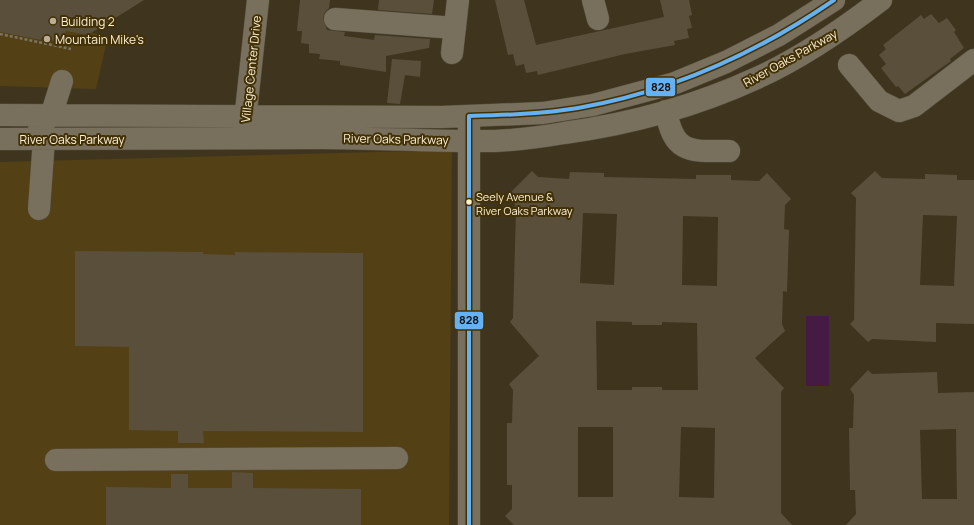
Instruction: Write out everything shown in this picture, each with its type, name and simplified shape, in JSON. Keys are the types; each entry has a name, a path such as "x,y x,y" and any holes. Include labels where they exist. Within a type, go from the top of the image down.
{"street":[{"name":"Village Center Drive","path":"244,139 258,0"},
{"path":"452,52 458,0"},
{"name":"River Oaks Parkway","path":"0,115 246,117 469,116 543,112 593,105 674,82 726,62 779,35 834,0"},
{"name":"River Oaks Parkway","path":"0,139 496,141 594,129 631,121 666,111 709,97 758,78 808,50 848,25 881,0"},
{"path":"335,19 455,28"},
{"path":"849,66 879,101 900,111 914,106 974,60"},
{"path":"0,127 40,125 51,116 62,81"},
{"path":"666,111 669,127 676,141 682,145 695,151 729,151"},
{"path":"469,116 469,525"},
{"path":"108,140 128,129 227,129 246,117"},
{"path":"39,209 44,139"},
{"path":"56,460 397,458"}],"path":[{"path":"0,34 71,49"}],"shaded area":[{"path":"0,14 108,36 96,89 0,86"},
{"path":"452,150 449,525 0,525 0,162"},
{"path":"806,316 829,316 829,386 806,386"}],"building":[{"name":"Building 2","path":"0,0 144,0 88,35 66,31 64,43 0,32"},
{"path":"300,0 330,0 329,8 325,12 323,18 327,30 345,32 344,36 374,40 375,35 430,39 429,48 386,56 386,72 340,65 340,61 319,59 320,54 309,53 309,44 301,43 302,31 297,31"},
{"path":"379,0 434,0 432,14 378,10"},
{"path":"495,0 524,0 536,45 664,17 660,0 689,0 692,15 689,16 692,28 687,29 689,38 674,41 675,45 625,54 538,75 537,71 526,73 524,64 516,66 513,54 508,55"},
{"path":"931,14 939,23 947,18 956,30 954,32 964,48 950,59 951,61 905,94 898,86 896,87 881,68 886,64 879,55 886,49 883,45 921,15 924,19"},
{"path":"392,59 421,61 420,77 405,75 400,104 387,103"},
{"path":"532,171 538,177 569,179 570,172 604,173 604,177 696,179 696,175 731,175 731,180 759,181 767,173 791,199 785,205 784,229 789,230 787,292 783,291 782,324 785,331 755,358 784,388 781,392 781,513 792,525 514,525 505,516 512,509 512,485 507,485 507,423 512,423 513,390 509,384 539,356 510,322 513,318 516,210 514,200 509,194","holes":["583,213 617,214 614,285 580,283","683,216 718,217 717,286 682,285","596,321 632,322 632,325 662,325 662,322 697,323 698,390 662,390 662,387 632,387 632,390 597,390","578,427 613,427 613,497 578,497","681,427 715,428 714,498 679,497"]},
{"path":"875,171 882,178 925,179 925,174 957,175 957,180 974,180 974,324 936,323 936,342 872,339 868,342 850,324 854,320 856,198 851,193","holes":["923,215 957,216 954,286 920,285"]},
{"path":"75,251 203,252 203,254 235,255 235,252 363,253 363,432 203,431 204,443 178,443 178,431 129,430 129,347 75,346"},
{"path":"868,370 872,374 937,372 938,393 974,392 974,525 846,525 856,514 855,490 850,490 849,428 853,428 854,395 850,389","holes":["956,429 957,499 922,499 920,430"]},
{"path":"232,472 253,473 253,488 361,489 361,525 106,525 106,487 171,488 171,474 188,474 188,488 232,488"}],"transit line":[{"name":"828","path":"469,116 551,112 612,101 646,92 712,68 743,53 805,19 834,0"},
{"name":"828","path":"469,116 469,525"}],"place":[{"name":"Building 2","path":"53,21"},
{"name":"Mountain Mike's","path":"47,39"},
{"name":"Seely Avenue & River Oaks Parkway","path":"469,202"}]}
